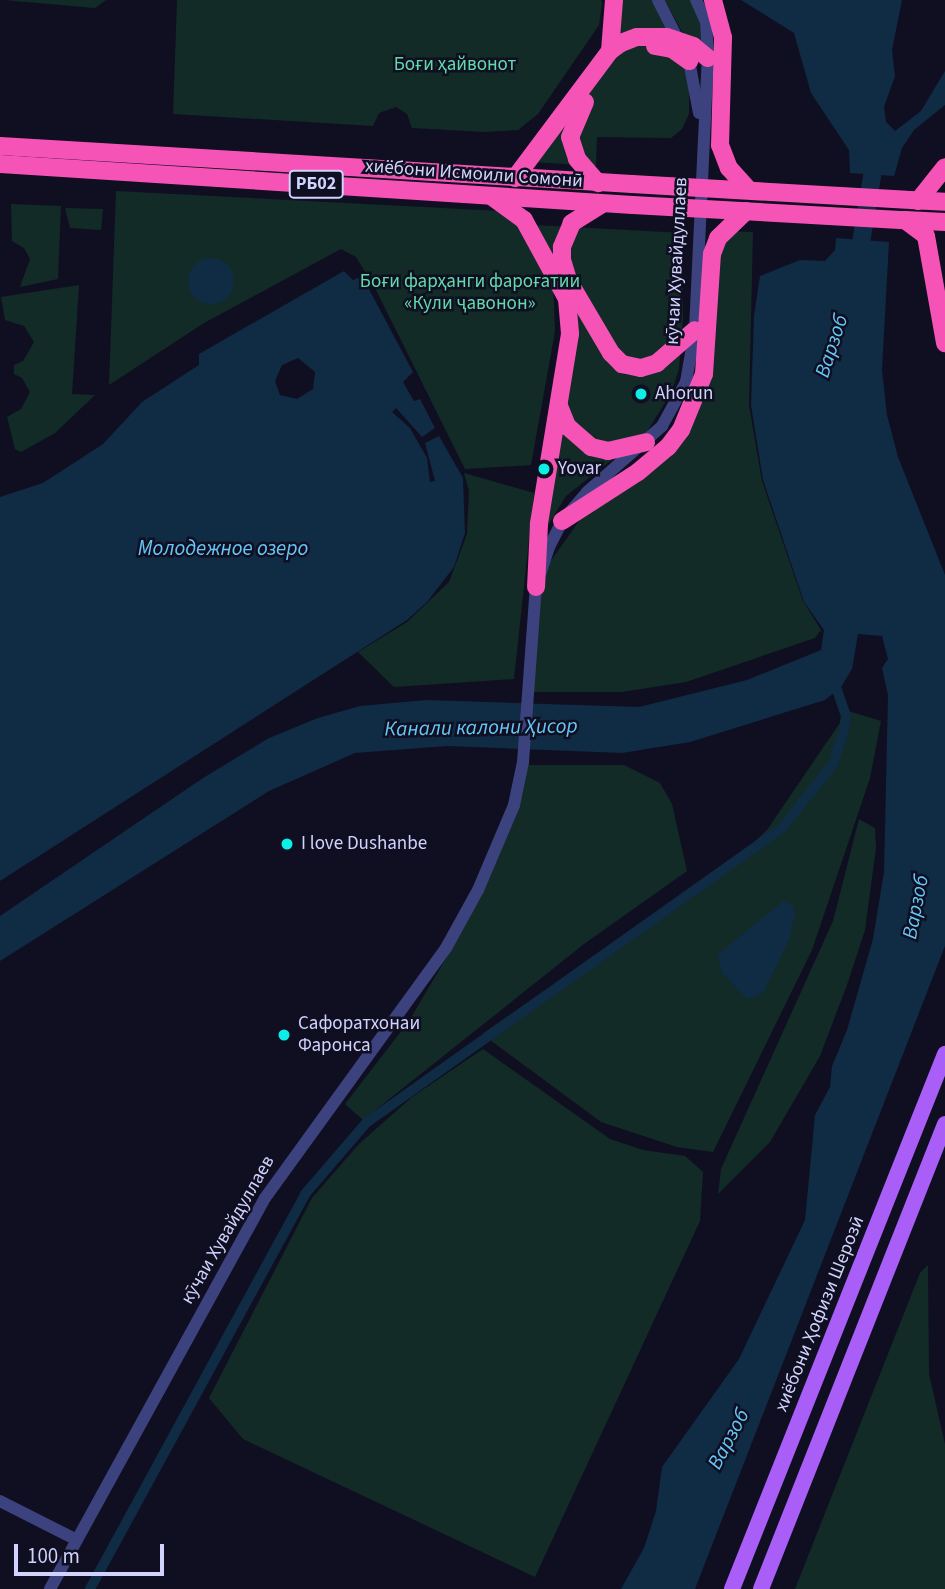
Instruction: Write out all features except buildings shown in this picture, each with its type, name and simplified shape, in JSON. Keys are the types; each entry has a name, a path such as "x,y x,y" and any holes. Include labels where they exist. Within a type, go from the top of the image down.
{"highway":[{"path":"610,51 614,0"},
{"path":"713,0 723,38 720,145 729,168 749,190"},
{"path":"515,178 610,51 637,37 682,41 708,58"},
{"path":"598,183 577,159 570,137 579,110 606,73 637,47 672,49 689,61"},
{"name":"хиёбони Исмоили Сомонӣ","path":"0,146 945,202"},
{"name":"хиёбони Исмоили Сомонӣ","path":"0,164 633,205 945,222"},
{"path":"912,201 945,167"},
{"path":"491,196 524,220 567,299 570,334 539,524 536,587"},
{"path":"604,203 572,223 562,247 562,260 568,281 611,353 622,364 641,368 657,363 695,330"},
{"path":"562,521 621,484 668,447 691,411 704,374 712,254 718,238 746,211"},
{"path":"905,220 926,236 945,343"},
{"path":"926,236 945,222"},
{"path":"559,406 568,426 591,447 608,451 646,442"}],"main road":[{"name":"хиёбони Ҳофизи Шерозӣ","path":"732,1589 945,1054"},
{"path":"761,1589 945,1124"},
{"path":"814,1386 838,1396"}],"street":[{"name":"кӯчаи Хувайдуллаев","path":"658,0 682,41 689,61 702,136"},
{"name":"кӯчаи Хувайдуллаев","path":"50,1589 265,1198 446,948 478,890 514,805 523,762 536,587 562,521 587,492 646,442 668,417 686,382 695,330 702,136 708,58 706,22 696,0"},
{"path":"0,1501 77,1540"}],"green space":[{"path":"4,0 106,0 95,8"},
{"name":"Боғи ҳайвонот","path":"177,0 601,0 602,3 599,25 538,114 518,130 484,132 412,128 407,114 396,107 379,113 373,126 173,114"},
{"path":"618,0 652,0 674,35 616,35"},
{"path":"665,0 692,0 699,12 703,47 682,32"},
{"path":"643,41 679,51 689,84 689,114 682,129 671,138 597,137 596,166 533,162 617,54"},
{"name":"Боғи фарҳанги фароғатии «Кули ҷавонон»","path":"116,191 519,212 553,285 554,306 555,331 531,465 465,469 374,286 356,257 341,249 204,323 109,385"},
{"path":"11,204 61,206 58,279 20,287 30,259 24,248 12,241"},
{"path":"65,208 103,209 101,230 70,228"},
{"path":"534,225 683,233 683,317 679,369 672,391 647,432 566,496 544,532 573,332"},
{"path":"726,231 753,232 749,405 762,481 803,601 821,630 815,638 686,682 622,692 532,692 543,572 584,514 637,473 698,398 714,255"},
{"path":"79,285 72,394 95,395 55,433 21,452 15,449 7,417 21,409 30,392 22,378 14,374 14,365 23,361 34,342 24,326 5,320 1,297"},
{"path":"464,473 534,493 514,679 394,687 358,652 407,622 449,582 467,534 469,491"},
{"path":"848,711 881,721 870,778 812,950 713,1152 677,1147 601,1122 482,1034 742,853 767,830"},
{"path":"526,765 624,765 660,783 672,804 687,871 584,944 363,1120 345,1104 409,1021 455,943"},
{"path":"859,819 875,828 876,848 865,930 847,985 820,1056 770,1142 718,1194 721,1169 833,921"},
{"path":"483,1049 610,1139 643,1150 685,1156 703,1172 700,1221 535,1577 243,1439 209,1398 312,1198 359,1144 412,1097"},
{"path":"928,1265 929,1374 945,1444 945,1589 795,1589 920,1273"}],"water":[{"path":"741,0 902,0 892,50 895,76 884,107 886,122 895,131 921,111 945,71 945,105 914,130 902,148 894,176 850,173 849,150 811,93 794,33"},
{"name":"Канали калони Ҳисор","path":"836,238 889,242 882,370 887,415 898,457 945,575 945,946 695,1589 621,1589 644,1548 656,1511 662,1467 739,1359 805,1220 815,1115 830,1087 832,1066 847,1030 873,939 884,872 888,695 882,668 888,659 882,636 858,634 852,669 841,687 825,700 690,742 622,753 447,746 355,753 269,791 0,961 0,916 203,778 269,738 318,718 360,706 426,700 639,707 747,680 821,650 824,630 804,602 763,480 751,405 754,316 760,276 800,260 825,261 835,250"},
{"path":"211,258 227,265 234,281 227,297 211,304 195,297 188,281 195,265"},
{"name":"Молодежное озеро","path":"344,271 353,280 362,276 413,372 403,382 414,401 420,399 435,428 422,437 396,408 392,412 410,428 427,458 430,482 435,481 425,443 439,436 463,478 465,533 454,567 427,602 407,620 0,881 0,497 43,483 103,444 142,402 199,365 199,354","holes":["298,358 315,372 313,389 297,399 280,395 275,381 282,365"]},
{"path":"783,901 793,905 795,914 789,940 763,993 747,999 722,973 717,955"}],"waterway":[{"name":"Варзоб","path":"858,261 873,170 868,154"},
{"path":"90,1589 305,1194 366,1123 782,828 833,764 846,716 833,679"}],"place":[{"name":"Ahorun","path":"641,394"},
{"name":"Yovar","path":"544,469"},
{"name":"I love Dushanbe","path":"287,844"},
{"name":"Сафоратхонаи Фаронса","path":"284,1035"}]}
